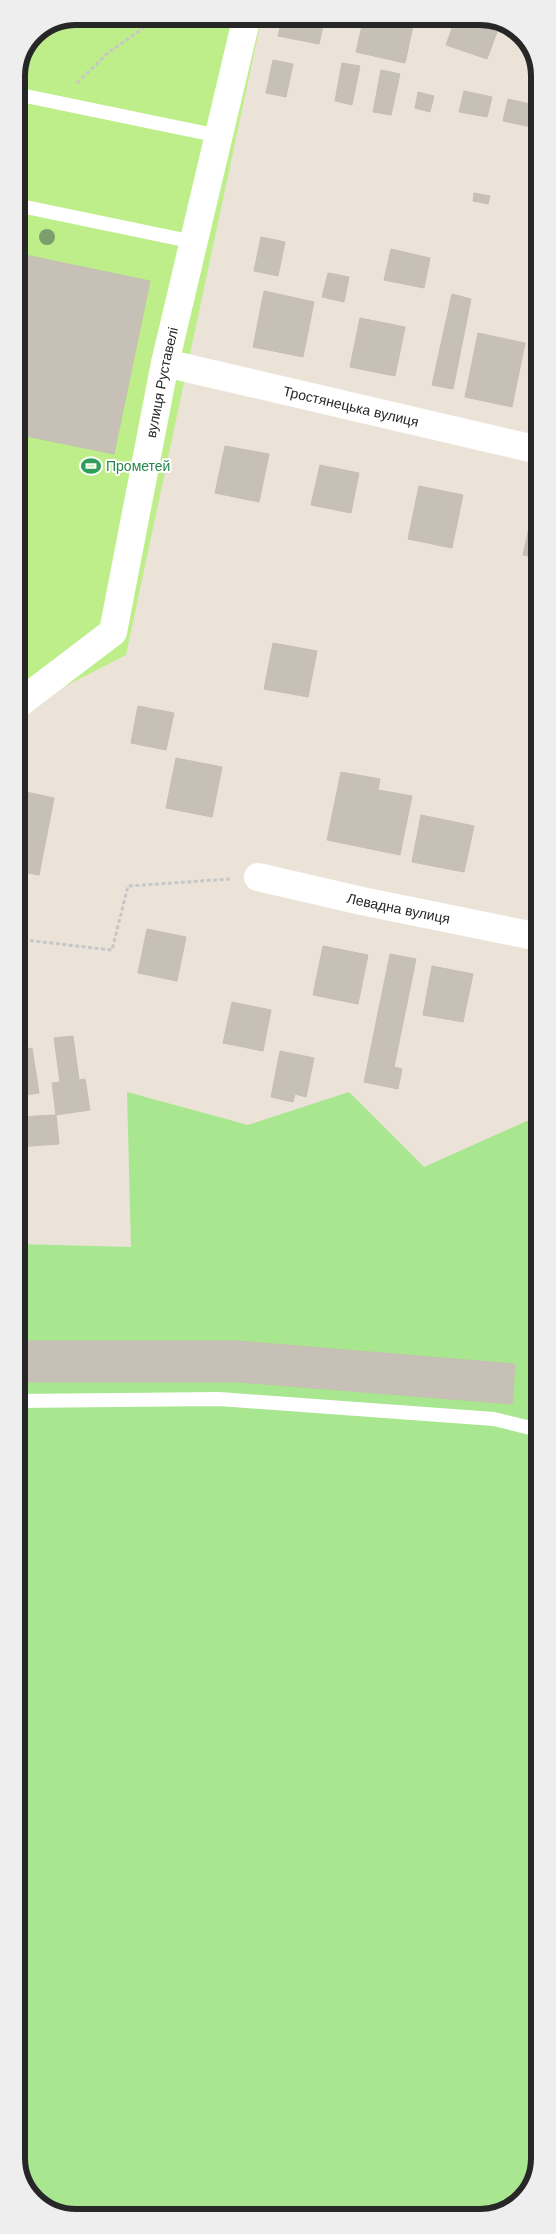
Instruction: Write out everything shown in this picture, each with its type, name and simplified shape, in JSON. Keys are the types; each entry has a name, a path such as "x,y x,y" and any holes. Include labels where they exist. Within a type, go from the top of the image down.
{"street":[{"name":"вулиця Руставелі","path":"25,699 113,632 164,363 245,25"},
{"name":"Тростянецька вулиця","path":"164,363 531,448"},
{"name":"Левадна вулиця","path":"258,877 362,901 531,935"}],"lane":[{"path":"25,96 219,136"},
{"path":"25,207 194,242"},
{"path":"25,1401 219,1399 494,1419 531,1428"}],"path":[{"path":"55,103 109,52 147,25"},
{"path":"25,940 112,950 128,886 258,877"}],"green space":[{"name":"Прометей","path":"260,25 126,655 25,707 26,66 29,56 40,40 56,29 66,26"},
{"path":"127,1092 248,1125 349,1092 424,1167 531,1120 531,2165 524,2184 518,2192 506,2202 497,2206 480,2209 72,2209 56,2205 47,2200 35,2189 28,2175 25,2158 25,1244 131,1247"}],"building":[{"path":"281,25 323,25 319,44 278,36"},
{"path":"362,25 413,25 405,63 356,52"},
{"path":"453,25 484,25 498,29 487,59 446,45"},
{"path":"273,60 293,64 286,97 266,93"},
{"path":"342,63 360,66 352,105 335,101"},
{"path":"381,70 400,74 391,115 373,112"},
{"path":"464,91 492,97 487,117 459,112"},
{"path":"418,92 434,96 430,112 415,108"},
{"path":"508,99 531,104 531,127 503,121"},
{"path":"474,193 490,196 488,204 473,201"},
{"path":"261,237 285,242 278,276 254,271"},
{"path":"391,249 430,258 424,288 384,280"},
{"path":"25,255 150,281 114,454 25,436"},
{"path":"328,273 349,277 344,302 322,297"},
{"path":"264,291 314,302 303,357 253,347"},
{"path":"452,294 471,299 453,389 432,385"},
{"path":"360,318 405,327 395,376 350,367"},
{"path":"478,333 525,343 512,407 465,397"},
{"path":"225,446 269,454 259,502 215,493"},
{"path":"320,465 359,473 351,513 311,505"},
{"path":"419,486 463,495 452,548 408,539"},
{"path":"531,519 531,556 523,555"},
{"path":"273,643 317,651 308,697 264,689"},
{"path":"138,706 174,713 166,750 131,743"},
{"path":"176,758 222,767 212,817 166,808"},
{"path":"341,772 380,779 378,790 412,796 400,855 327,840"},
{"path":"25,792 54,798 39,875 25,872"},
{"path":"421,815 474,826 464,872 412,862"},
{"path":"147,929 186,937 177,981 138,973"},
{"path":"323,946 368,955 358,1004 313,995"},
{"path":"390,954 416,959 394,1067 402,1069 398,1089 364,1082"},
{"path":"432,966 473,974 463,1022 423,1015"},
{"path":"232,1002 271,1010 263,1051 223,1043"},
{"path":"73,1036 79,1080 85,1079 90,1110 56,1115 52,1083 60,1082 54,1038"},
{"path":"32,1048 39,1093 25,1095 25,1049"},
{"path":"280,1051 314,1058 306,1097 295,1094 293,1102 271,1097"},
{"path":"56,1115 59,1144 25,1146 25,1117"},
{"path":"25,1341 238,1341 515,1364 512,1404 238,1382 25,1382"}],"place":[{"name":"Прометей","path":"91,466"}]}
